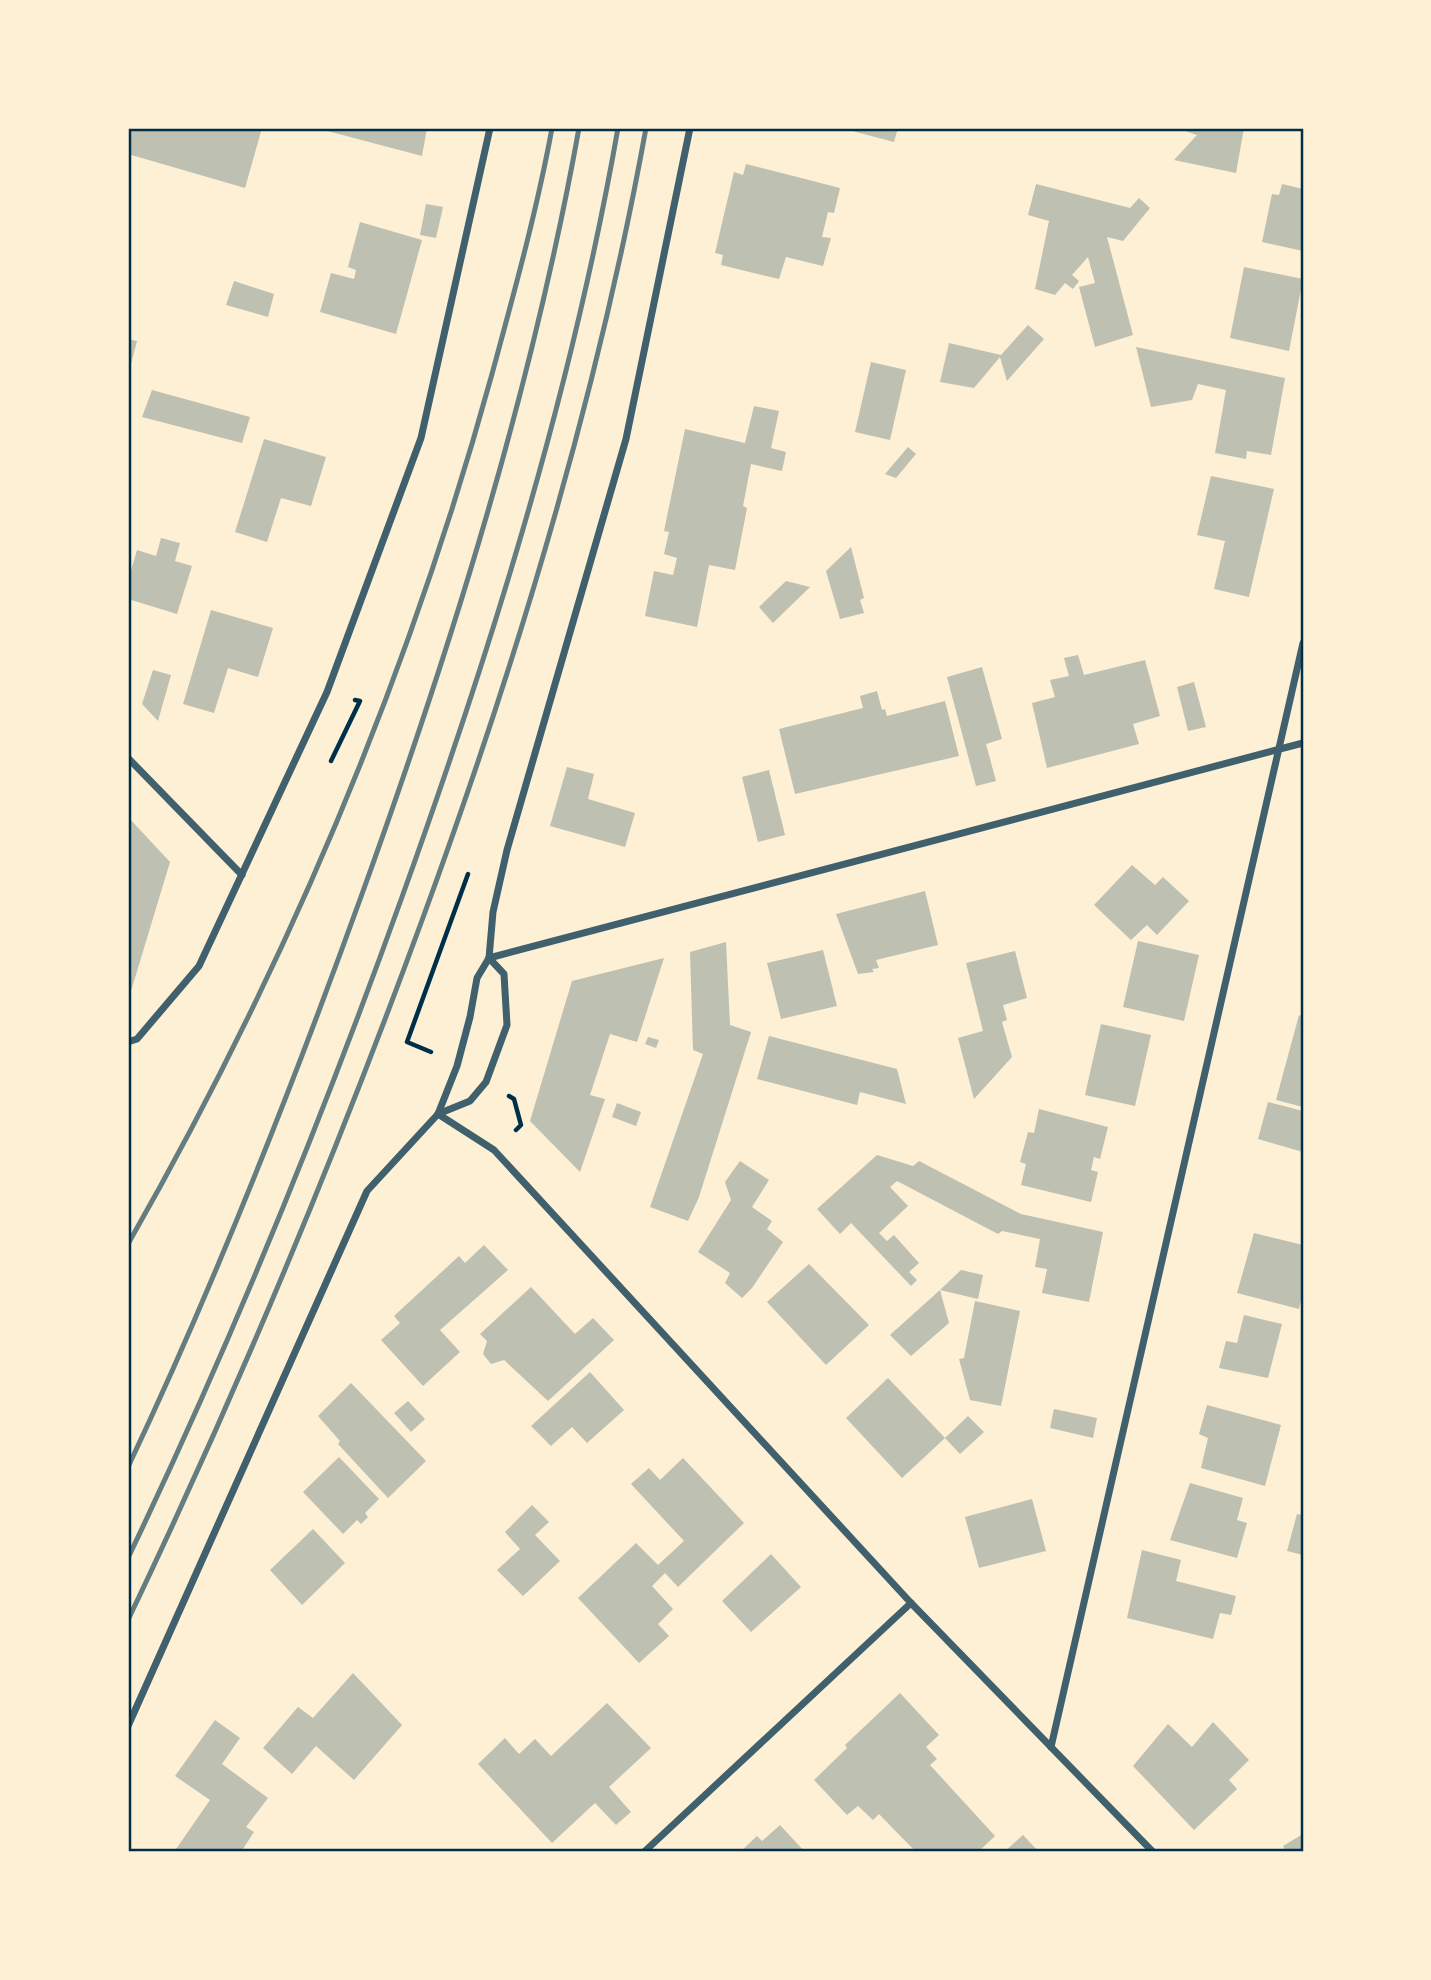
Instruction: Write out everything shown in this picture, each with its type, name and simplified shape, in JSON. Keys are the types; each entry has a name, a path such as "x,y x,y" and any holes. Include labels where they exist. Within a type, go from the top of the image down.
{"street":[{"path":"128,1042 137,1039 199,966 327,692 421,438 491,128"},
{"path":"128,1726 367,1191 438,1114 457,1066 477,978 489,958 493,912 507,850 626,439 690,128"},
{"path":"1051,1748 1303,643"},
{"path":"489,958 1303,743"},
{"path":"128,758 242,875"},
{"path":"438,1114 470,1101 485,1082 507,1025 504,974 489,958"},
{"path":"438,1114 494,1150 911,1603 1153,1852"},
{"path":"644,1852 911,1603"}],"path":[{"path":"334,756 360,701"},
{"path":"407,1042 472,863"}],"building":[{"path":"128,128 262,128 245,188 128,154"},
{"path":"316,128 427,128 422,156"},
{"path":"841,128 898,128 894,142"},
{"path":"1176,128 1244,128 1236,173 1174,160 1197,135"},
{"path":"746,164 840,188 834,213 828,212 822,237 831,238 823,266 786,257 779,279 721,265 723,255 715,253 734,172 743,175"},
{"path":"1036,184 1130,208 1139,198 1150,208 1123,241 1107,237 1133,335 1095,347 1079,287 1095,283 1088,257 1072,275 1079,281 1073,289 1065,283 1055,295 1035,289 1049,221 1028,215"},
{"path":"1282,184 1303,189 1303,251 1262,242 1272,194 1279,195"},
{"path":"426,204 443,207 436,238 420,235"},
{"path":"360,222 422,240 396,334 320,312 331,273 354,279 356,270 348,267"},
{"path":"1244,267 1303,279 1289,351 1230,338"},
{"path":"234,281 274,294 268,317 226,305"},
{"path":"1028,325 1044,339 1007,381 1000,357 974,388 940,382 949,343 1001,355"},
{"path":"128,339 137,341 130,368 128,367"},
{"path":"1136,347 1285,378 1271,455 1247,451 1246,459 1215,453 1226,390 1198,384 1192,400 1151,407"},
{"path":"871,362 906,370 890,440 855,432"},
{"path":"152,390 250,417 242,443 142,417"},
{"path":"754,406 779,411 771,448 786,452 782,471 751,464 743,506 747,508 735,570 709,565 697,627 645,616 654,571 673,575 677,558 664,554 669,532 664,531 685,429 745,443"},
{"path":"264,439 326,457 311,506 281,498 267,542 235,532"},
{"path":"908,447 916,454 896,478 885,474"},
{"path":"1211,476 1274,489 1249,597 1214,589 1225,541 1197,535"},
{"path":"161,538 180,543 175,561 192,566 177,614 128,599 128,581 137,550 156,556"},
{"path":"851,547 864,598 860,600 864,613 840,619 826,571"},
{"path":"786,581 810,587 773,623 759,607"},
{"path":"211,610 273,628 258,677 228,668 214,713 183,704"},
{"path":"1078,655 1084,675 1145,660 1160,716 1133,724 1139,744 1047,768 1032,703 1055,697 1050,680 1069,676 1064,658"},
{"path":"982,667 1002,739 986,744 996,781 976,786 947,677"},
{"path":"153,670 171,675 158,721 142,704"},
{"path":"1194,682 1206,727 1188,731 1177,687"},
{"path":"877,691 882,710 885,709 887,716 945,701 959,756 795,794 779,729 863,708 860,696"},
{"path":"567,767 594,774 588,799 635,813 625,847 550,826"},
{"path":"769,770 785,835 758,842 742,777"},
{"path":"128,817 170,862 128,1001"},
{"path":"1132,865 1155,885 1163,877 1189,901 1157,935 1147,925 1131,940 1094,905"},
{"path":"925,891 938,945 876,960 879,968 872,969 874,972 858,974 836,914"},
{"path":"1138,941 1199,955 1184,1021 1123,1007"},
{"path":"726,942 730,1025 751,1032 699,1197 688,1221 650,1207 703,1054 693,1050 690,952"},
{"path":"823,950 837,1006 781,1019 767,963"},
{"path":"1015,951 1027,998 1003,1005 1007,1020 1002,1022 1012,1057 974,1099 958,1038 983,1031 966,963"},
{"path":"664,958 637,1042 610,1034 590,1095 605,1099 580,1172 530,1121 572,981"},
{"path":"1299,1015 1303,1017 1303,1107 1276,1100"},
{"path":"1101,1024 1151,1035 1135,1106 1085,1095"},
{"path":"769,1036 897,1069 906,1104 860,1092 857,1105 757,1079"},
{"path":"648,1037 659,1040 656,1048 645,1044"},
{"path":"1268,1102 1303,1111 1303,1152 1258,1139"},
{"path":"617,1103 641,1112 636,1126 612,1117"},
{"path":"1039,1109 1108,1127 1100,1159 1094,1157 1091,1170 1098,1172 1091,1202 1021,1185 1026,1164 1020,1162 1028,1132 1034,1133"},
{"path":"877,1155 913,1166 919,1161 1021,1214 1103,1232 1089,1302 1042,1293 1047,1269 1035,1267 1040,1239 1002,1231 998,1234 897,1181 890,1187 908,1206 879,1233 887,1241 894,1235 919,1263 909,1272 917,1280 911,1286 851,1223 840,1234 817,1209"},
{"path":"740,1161 769,1180 752,1207 772,1221 767,1229 783,1242 752,1288 742,1298 725,1283 730,1273 698,1252 731,1200 725,1182"},
{"path":"1254,1233 1303,1245 1303,1291 1299,1309 1237,1293"},
{"path":"484,1245 508,1270 440,1330 460,1352 423,1386 381,1340 400,1323 394,1316 459,1256 465,1263"},
{"path":"809,1264 869,1325 826,1365 767,1302"},
{"path":"961,1270 983,1275 978,1299 940,1290"},
{"path":"531,1287 575,1334 593,1318 614,1340 548,1401 504,1360 491,1364 483,1354 487,1341 480,1334"},
{"path":"940,1290 949,1323 911,1356 890,1335"},
{"path":"975,1301 1020,1311 1001,1406 970,1400 959,1359 964,1358"},
{"path":"1244,1315 1282,1324 1268,1378 1219,1368 1226,1341 1237,1343"},
{"path":"590,1372 624,1410 587,1443 572,1427 551,1446 531,1426"},
{"path":"888,1378 945,1438 902,1478 846,1418"},
{"path":"351,1383 426,1461 388,1498 338,1444 340,1441 318,1416"},
{"path":"408,1401 425,1419 411,1432 394,1413"},
{"path":"1207,1405 1281,1425 1265,1486 1201,1468 1208,1438 1199,1434"},
{"path":"1054,1409 1097,1418 1093,1438 1050,1428"},
{"path":"968,1416 984,1432 960,1454 945,1438"},
{"path":"339,1457 379,1499 365,1513 368,1517 361,1524 357,1520 343,1534 303,1492"},
{"path":"683,1458 744,1523 678,1587 665,1573 652,1586 673,1609 658,1624 669,1636 639,1663 578,1598 636,1543 658,1565 684,1541 631,1484 649,1468 660,1480"},
{"path":"1190,1483 1243,1498 1237,1520 1247,1523 1237,1558 1170,1540"},
{"path":"1032,1499 1046,1551 979,1568 965,1517"},
{"path":"532,1505 549,1522 535,1535 560,1561 523,1596 497,1570 520,1549 505,1532"},
{"path":"1297,1514 1303,1515 1303,1555 1287,1551"},
{"path":"313,1529 345,1563 302,1605 270,1570"},
{"path":"1142,1550 1181,1560 1176,1581 1236,1596 1231,1615 1220,1613 1213,1639 1127,1618"},
{"path":"771,1554 801,1587 751,1632 722,1601"},
{"path":"353,1673 402,1725 354,1780 316,1746 292,1774 263,1748 298,1707 313,1718"},
{"path":"900,1693 939,1735 926,1747 937,1759 930,1765 995,1836 978,1852 916,1852 879,1814 873,1820 858,1806 847,1815 814,1780 847,1748 845,1745"},
{"path":"607,1703 651,1748 609,1787 631,1812 616,1825 595,1803 552,1843 478,1764 505,1738 519,1754 535,1739 551,1756"},
{"path":"215,1720 240,1738 222,1764 268,1798 246,1827 254,1832 241,1852 174,1852 210,1800 175,1776"},
{"path":"1213,1722 1249,1760 1229,1780 1237,1789 1194,1830 1133,1766 1168,1724 1192,1747"},
{"path":"780,1825 805,1852 740,1852 757,1836 762,1841"},
{"path":"1303,1834 1303,1852 1286,1852 1283,1846"},
{"path":"1023,1835 1039,1852 1004,1852"}],"railway":[{"path":"128,1244 239,1035 290,928 381,711 459,488 517,282 552,128"},
{"path":"128,1467 192,1326 280,1112 362,894 427,706 487,516 513,419 538,323 579,128"},
{"path":"128,1558 239,1314 307,1148 435,803 498,613 553,421 578,324 618,128"},
{"path":"128,1620 208,1448 319,1188 388,1012 456,826 521,630 578,431 604,330 646,128"}]}
